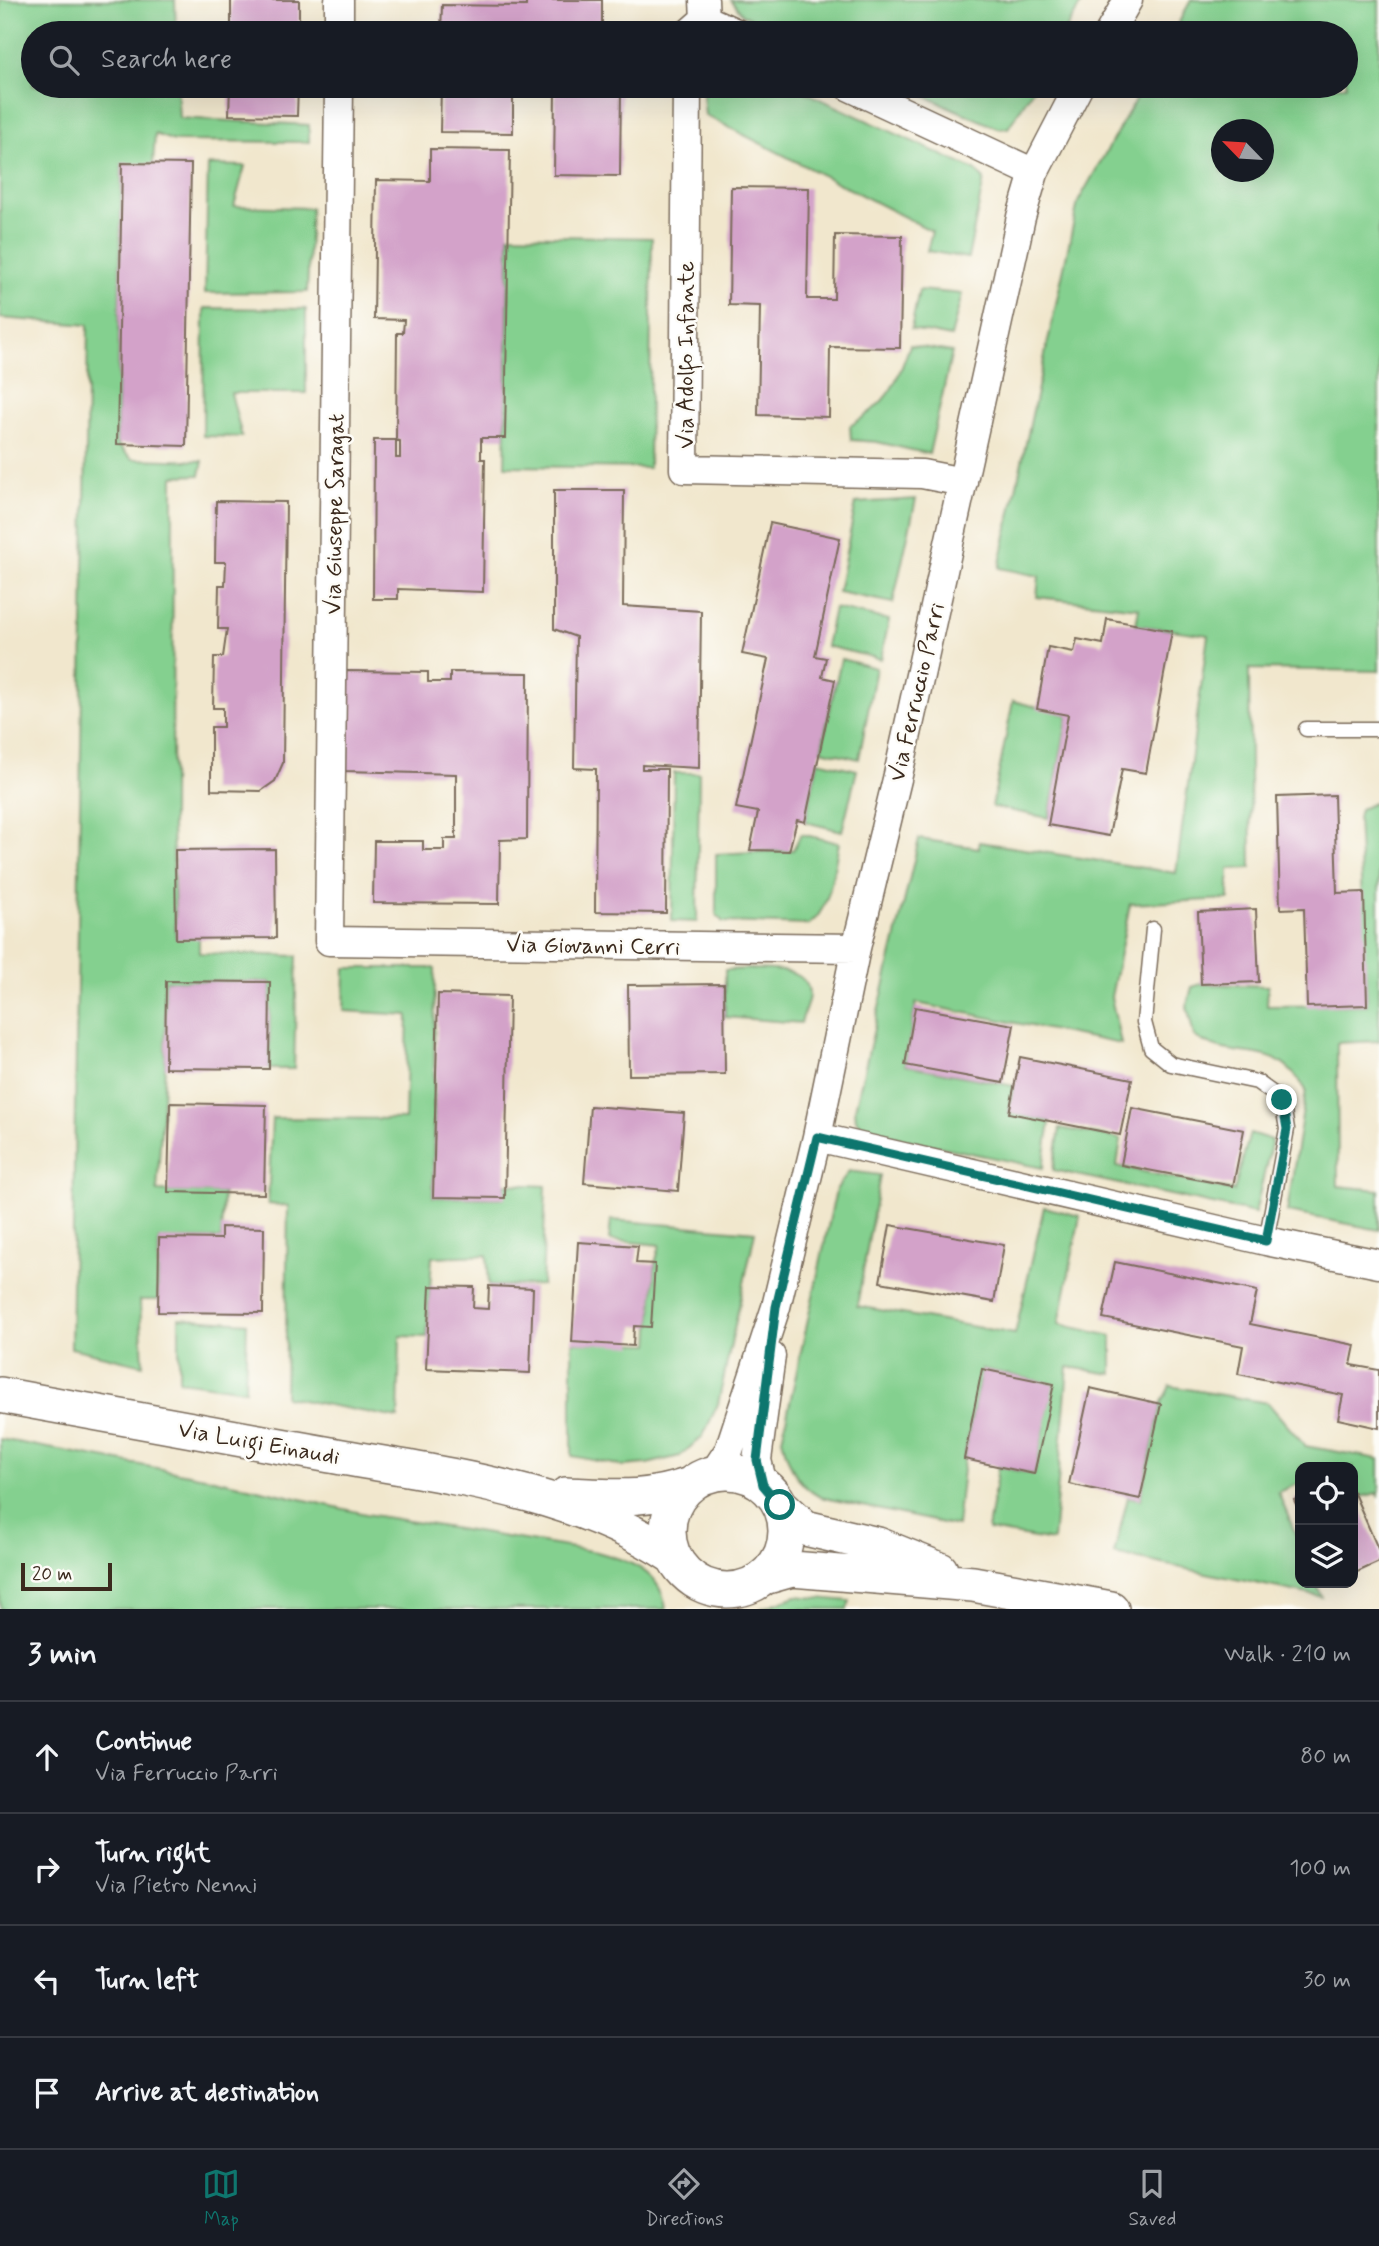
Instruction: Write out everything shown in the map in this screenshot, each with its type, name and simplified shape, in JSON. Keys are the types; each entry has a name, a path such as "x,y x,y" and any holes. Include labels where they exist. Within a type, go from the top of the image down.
{"street":[{"path":"339,21 340,0"},
{"path":"1116,21 1128,0"},
{"name":"Via Giuseppe Saragat","path":"329,942 338,98"},
{"name":"Via Adolfo Infante","path":"687,98 684,469 922,474 963,482"},
{"path":"874,98 1034,173"},
{"name":"Via Ferruccio Parri","path":"702,1479 729,1450 776,1307 817,1137 856,948 1021,217 1034,173 1073,98"},
{"name":"Via Giovanni Cerri","path":"329,942 856,948"},
{"path":"817,1137 1266,1241 1379,1264"},
{"name":"Via Ferruccio Parri","path":"772,1495 757,1460 776,1307"},
{"name":"Via Luigi Einaudi","path":"0,1395 482,1482 583,1511 642,1538 684,1581"},
{"path":"972,1584 878,1545 805,1528 772,1495 748,1476 731,1472 702,1479 677,1500 669,1518 668,1538 684,1581 723,1590 743,1592 793,1569 972,1584 1111,1609"},
{"name":"Via Luigi Einaudi","path":"518,1492 632,1499 658,1496 702,1479"},
{"path":"743,1592 777,1563 785,1544 785,1524 772,1495"}],"lane":[{"path":"1306,729 1379,729"},
{"path":"1153,929 1144,1022 1151,1048 1171,1064 1257,1082 1282,1100 1287,1129 1266,1241"}],"green space":[{"path":"0,0 175,0 176,21 21,21 21,98 178,98 179,118 309,125 309,142 174,141 155,134 153,164 122,164 117,444 132,459 203,461 200,475 173,476 172,827 176,938 199,938 199,953 297,956 294,1069 269,1069 270,982 166,981 165,1068 157,1191 223,1193 221,1239 159,1239 158,1300 140,1300 143,1365 71,1348 88,325 0,318"},
{"path":"731,0 1083,0 1071,21 756,21 743,15"},
{"path":"1191,0 1379,0 1379,671 1249,669 1251,868 1229,869 1229,899 1130,904 1111,997 1121,1044 916,1003 905,1065 1014,1086 1009,1113 1050,1121 1043,1168 865,1131 856,1120 855,1109 919,839 979,848 979,842 1176,873 1208,635 1136,625 1139,608 1037,597 1039,576 999,568 1078,202 1136,98 1358,98 1358,21 1180,21"},
{"path":"703,98 818,98 975,170 984,179 968,258 927,251 932,231 705,115"},
{"path":"929,98 1027,98 1008,128 997,128"},
{"path":"208,165 245,166 234,206 311,208 307,292 205,293"},
{"path":"509,235 652,238 649,468 505,466"},
{"path":"919,290 962,294 951,337 911,329"},
{"path":"204,308 306,309 306,393 231,393 242,437 203,436"},
{"path":"910,345 952,352 929,454 877,442 851,440 850,426 863,418 889,392"},
{"path":"916,499 893,603 838,592 856,503"},
{"path":"834,608 889,620 881,659 826,646"},
{"path":"841,659 876,668 859,759 821,750"},
{"path":"1013,701 1068,715 1049,818 992,807"},
{"path":"818,761 857,770 842,831 805,822"},
{"path":"674,773 699,773 697,922 672,921"},
{"path":"1379,803 1379,1041 1337,1043 1338,1186 1379,1190 1379,1230 1287,1212 1306,1090 1280,1062 1267,1056 1225,1050 1194,1036 1187,1006 1192,987 1201,984 1268,986 1267,1006 1367,1005 1358,817 1360,809"},
{"path":"801,834 839,843 830,888 816,918 808,925 723,922 716,914 716,854 793,850"},
{"path":"345,968 435,968 433,1197 504,1198 505,1184 546,1186 542,1285 489,1286 487,1255 432,1257 427,1337 400,1336 398,1418 285,1397 288,1206 268,1204 272,1118 405,1119 408,1015 344,1011"},
{"path":"725,970 777,970 795,974 802,979 809,994 801,1023 725,1017"},
{"path":"1060,1128 1121,1139 1117,1166 1234,1191 1250,1133 1272,1140 1255,1213 1053,1170"},
{"path":"849,1171 880,1175 857,1306 1015,1334 1044,1207 1080,1216 1059,1324 1112,1336 1112,1374 1068,1367 1053,1541 988,1530 998,1467 1034,1474 1053,1384 982,1369 964,1459 957,1526 820,1497 805,1486 795,1473 782,1439 836,1190"},
{"path":"611,1220 755,1232 718,1404 703,1436 680,1456 647,1464 623,1466 572,1456 572,1342 650,1344 655,1264 660,1245 609,1240"},
{"path":"179,1318 247,1323 245,1390 179,1381"},
{"path":"1170,1386 1268,1403 1305,1446 1379,1459 1379,1496 1377,1493 1361,1497 1358,1492 1358,1462 1295,1462 1295,1485 1278,1492 1295,1533 1295,1588 1318,1588 1322,1597 1114,1554 1128,1497 1140,1499 1161,1404"},
{"path":"0,1439 205,1477 366,1514 597,1552 632,1564 651,1577 658,1585 666,1609 0,1609"},
{"path":"796,1596 850,1601 847,1609 760,1609"}],"building":[{"path":"231,0 299,0 299,21 231,21"},
{"path":"526,0 602,0 602,21 441,21 442,5 526,6"},
{"path":"230,98 298,98 297,116 229,115"},
{"path":"441,98 513,98 513,133 440,132"},
{"path":"555,98 621,98 620,176 554,175"},
{"path":"430,149 510,150 505,438 481,438 481,459 485,459 483,592 398,589 398,599 373,599 374,440 396,440 397,333 403,333 404,320 374,319 376,180 430,181","holes":["396,440 400,441 400,458 396,458"]},
{"path":"122,163 191,164 186,446 117,444"},
{"path":"731,187 809,188 807,299 834,299 835,235 902,236 900,348 830,347 829,417 758,415 760,306 729,305"},
{"path":"554,490 624,490 623,606 701,611 699,768 642,765 642,769 667,769 666,913 595,912 596,769 574,768 576,637 554,629"},
{"path":"216,501 286,502 283,763 275,781 261,791 211,790 211,727 223,727 223,708 213,708 214,657 223,657 227,629 218,629 219,585 225,585 226,562 215,562"},
{"path":"770,523 840,538 815,656 826,658 822,677 835,680 805,822 797,820 789,851 750,850 758,812 736,808 768,659 742,654"},
{"path":"1107,619 1172,631 1146,773 1122,769 1109,836 1048,825 1068,715 1037,709 1048,647 1074,652 1077,639 1103,644"},
{"path":"346,671 428,672 428,682 450,682 450,672 528,673 527,839 500,840 499,904 373,903 374,841 423,841 423,850 444,850 444,839 456,839 456,774 345,771"},
{"path":"1334,795 1337,893 1364,892 1367,1005 1307,1007 1304,908 1280,909 1277,797"},
{"path":"275,849 276,938 176,939 175,850"},
{"path":"1256,909 1259,982 1201,984 1198,912"},
{"path":"166,981 270,982 269,1069 165,1068"},
{"path":"724,984 725,1074 629,1075 628,985"},
{"path":"438,994 509,996 505,1198 433,1197"},
{"path":"915,1007 1014,1025 1003,1083 905,1065"},
{"path":"1020,1057 1132,1079 1120,1135 1009,1113"},
{"path":"170,1103 266,1105 264,1194 168,1192"},
{"path":"590,1106 684,1113 678,1191 584,1183"},
{"path":"1132,1108 1244,1130 1233,1186 1121,1165"},
{"path":"890,1225 1004,1245 994,1302 880,1282"},
{"path":"221,1227 264,1228 263,1313 158,1312 159,1238 221,1239"},
{"path":"578,1242 638,1246 636,1263 655,1264 651,1327 634,1326 633,1346 572,1342"},
{"path":"1115,1262 1257,1291 1250,1324 1355,1345 1351,1365 1379,1370 1379,1428 1338,1419 1343,1395 1238,1374 1243,1346 1103,1318"},
{"path":"430,1286 474,1287 473,1308 488,1309 489,1286 533,1288 530,1373 426,1369"},
{"path":"982,1369 1054,1384 1034,1474 964,1459"},
{"path":"1090,1388 1161,1404 1140,1499 1069,1484"},
{"path":"1358,1503 1379,1551 1379,1562 1358,1572"}],"route":[{"path":"780,1505 763,1485 757,1460 776,1307 817,1137 1266,1241 1287,1129 1282,1100"}]}
